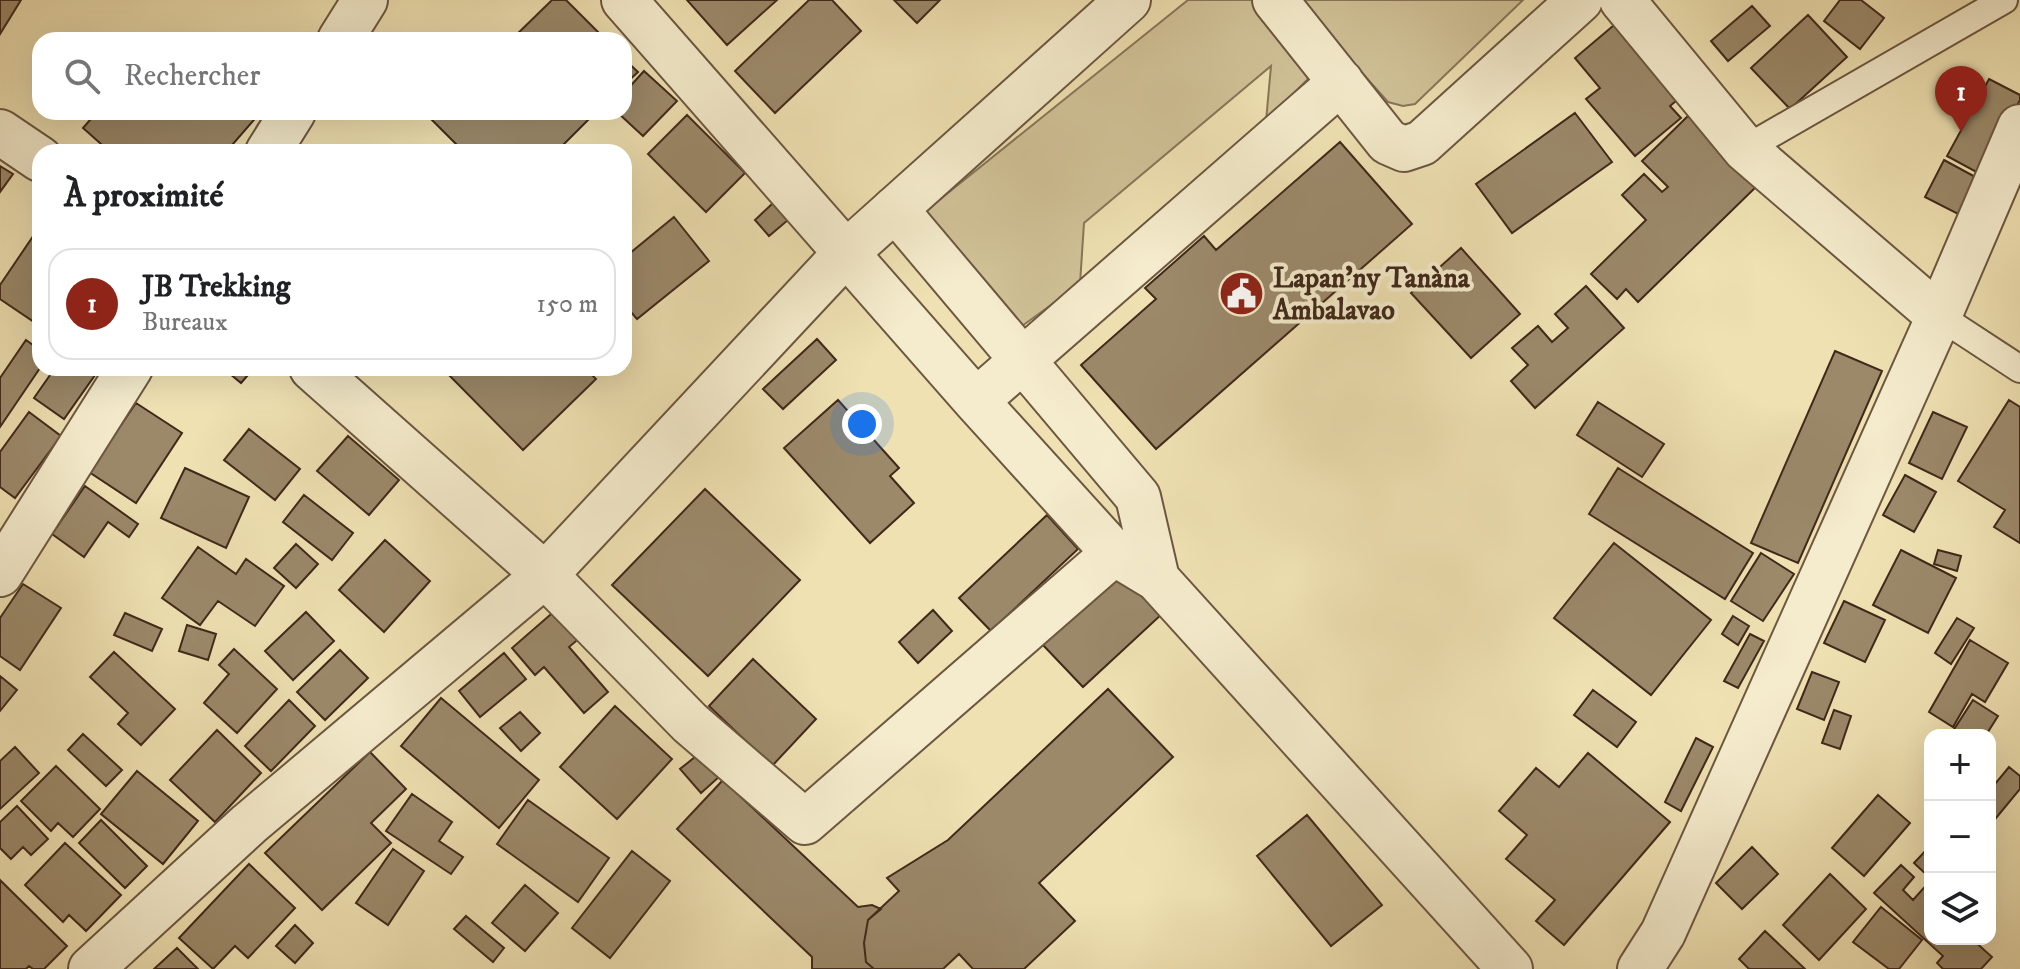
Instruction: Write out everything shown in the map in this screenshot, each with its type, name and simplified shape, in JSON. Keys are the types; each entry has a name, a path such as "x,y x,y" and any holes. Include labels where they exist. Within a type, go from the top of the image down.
{"street":[{"path":"345,32 365,0"},
{"path":"624,0 976,401 1114,553 1157,579 1510,969"},
{"path":"91,969 249,824 545,575 846,253 1128,0"},
{"path":"1275,0 1388,142 1404,149 1422,143 1580,0"},
{"path":"1622,0 1745,149 1939,316"},
{"path":"976,401 1341,82"},
{"path":"273,144 288,120"},
{"path":"1640,969 1663,933 1939,316 2020,127"},
{"path":"0,132 32,154"},
{"path":"895,209 1138,497 1157,579"},
{"path":"0,574 125,376"},
{"path":"321,376 545,575 690,723 805,822 1114,553"}],"lane":[{"path":"1745,149 2004,0"},
{"path":"1939,316 2020,369"}],"shaded area":[{"path":"1188,0 1265,0 1313,74 1266,121 1271,66 1084,223 1080,284 1022,326 922,223 928,209"},
{"path":"1297,0 1523,0 1415,104 1403,106 1388,102"}],"building":[{"path":"0,0 21,0 0,34"},
{"path":"552,0 566,0 598,32 519,32"},
{"path":"687,0 777,0 727,45"},
{"path":"809,0 832,0 861,31 775,113 735,71"},
{"path":"894,0 940,0 917,23"},
{"path":"1840,0 1861,0 1884,18 1860,49 1824,21"},
{"path":"1752,6 1770,26 1728,61 1711,41"},
{"path":"1626,15 1689,90 1670,106 1681,118 1635,156 1586,99 1600,88 1575,58"},
{"path":"1808,15 1847,57 1790,109 1751,68"},
{"path":"644,71 677,101 643,136 626,120 632,120 632,84"},
{"path":"1989,79 2020,95 2020,100 1980,174 1947,156"},
{"path":"1575,113 1612,162 1512,233 1476,184"},
{"path":"1691,113 1760,183 1638,302 1626,289 1617,299 1591,274 1646,220 1622,195 1644,174 1662,192 1668,187 1642,161"},
{"path":"687,115 745,173 706,212 648,154"},
{"path":"90,120 254,120 233,144 101,144 83,128"},
{"path":"432,120 588,120 564,144 456,144"},
{"name":"Lapan'ny Tanàna Ambalavao","path":"1340,142 1412,224 1156,449 1081,365 1156,299 1145,288 1204,236 1216,250"},
{"path":"1944,160 1979,179 1960,215 1925,197"},
{"path":"0,166 13,174 0,192"},
{"path":"773,203 788,220 769,236 755,220"},
{"path":"674,217 709,261 637,319 632,313 632,251"},
{"path":"32,238 32,321 0,299 0,285"},
{"path":"1461,248 1520,314 1471,358 1411,293"},
{"path":"1586,286 1624,328 1535,408 1511,381 1528,365 1512,348 1538,326 1552,342 1568,328 1555,314"},
{"path":"817,339 836,360 783,409 763,389"},
{"path":"26,340 32,344 32,376 35,376 0,427 0,378"},
{"path":"1835,351 1882,371 1798,563 1751,543"},
{"path":"49,376 94,376 64,419 34,398"},
{"path":"233,376 247,376 241,383"},
{"path":"450,376 593,376 596,379 523,450"},
{"path":"838,400 899,468 890,476 914,503 870,543 784,448"},
{"path":"2009,400 2020,407 2020,543 1994,527 2005,510 1958,481"},
{"path":"1598,402 1664,444 1642,477 1577,435"},
{"path":"136,403 182,433 136,503 89,472"},
{"path":"29,412 61,436 15,498 0,487 0,452"},
{"path":"1933,412 1967,427 1942,479 1909,463"},
{"path":"249,429 300,469 275,500 224,460"},
{"path":"348,436 399,480 369,515 317,471"},
{"path":"185,468 249,497 226,548 161,518"},
{"path":"1618,468 1753,553 1725,599 1589,514"},
{"path":"1905,475 1936,492 1914,532 1883,515"},
{"path":"85,486 138,524 129,537 108,522 84,557 52,534"},
{"path":"705,489 800,580 708,676 612,585"},
{"path":"304,495 353,533 332,560 283,522"},
{"path":"1047,515 1078,549 991,631 959,598"},
{"path":"385,540 430,581 384,632 339,590"},
{"path":"1614,543 1711,620 1651,695 1554,618"},
{"path":"296,544 318,564 296,588 274,568"},
{"path":"198,547 236,574 246,559 284,586 255,626 218,601 200,625 162,598"},
{"path":"1901,550 1956,578 1928,633 1873,605"},
{"path":"1938,550 1961,556 1957,571 1934,564"},
{"path":"1761,553 1794,574 1763,621 1731,601"},
{"path":"1122,570 1163,613 1083,687 1042,644"},
{"path":"23,584 61,608 20,670 0,656 0,618"},
{"path":"1844,601 1885,620 1865,662 1824,643"},
{"path":"565,602 589,630 569,647 608,692 584,713 544,667 535,675 512,648"},
{"path":"933,610 952,631 918,663 899,642"},
{"path":"306,612 334,641 293,680 265,651"},
{"path":"125,613 162,629 152,651 114,635"},
{"path":"1733,616 1749,626 1738,645 1722,634"},
{"path":"1957,618 1974,628 1951,664 1935,653"},
{"path":"187,625 216,634 208,660 179,651"},
{"path":"1750,634 1764,641 1738,688 1724,681"},
{"path":"1970,640 2008,663 1985,702 1972,694 1953,727 1929,712"},
{"path":"234,649 277,689 237,733 204,703 229,674 219,665"},
{"path":"340,650 368,678 325,720 297,692"},
{"path":"114,652 175,709 141,745 118,724 128,713 90,677"},
{"path":"504,653 526,679 480,717 459,691"},
{"path":"753,659 816,719 772,766 709,706"},
{"path":"1812,672 1839,682 1824,720 1797,709"},
{"path":"0,676 17,690 0,711"},
{"path":"1108,689 1173,757 1039,883 1075,921 1024,969 973,969 959,954 943,969 874,969 866,962 864,943 868,920 899,891 887,878 948,840"},
{"path":"1593,690 1636,722 1617,747 1574,715"},
{"path":"441,698 539,780 499,828 401,746"},
{"path":"289,700 315,726 271,771 245,746"},
{"path":"1973,700 1998,716 1990,729 1954,729"},
{"path":"615,706 672,759 617,819 560,767"},
{"path":"1834,710 1851,716 1840,749 1822,743"},
{"path":"520,712 540,733 521,751 500,728"},
{"path":"217,730 261,773 215,822 170,780"},
{"path":"83,734 122,770 106,786 68,750"},
{"path":"1696,738 1713,747 1681,811 1665,802"},
{"path":"15,747 39,773 0,809 0,761"},
{"path":"370,752 406,789 371,823 391,843 322,910 265,853"},
{"path":"700,753 720,776 701,793 680,769"},
{"path":"1588,753 1670,822 1564,945 1536,921 1555,900 1506,859 1527,835 1499,811 1536,768 1559,787"},
{"path":"56,766 100,809 73,837 58,823 51,831 21,801"},
{"path":"2009,767 2020,776 2020,789 1996,818 1996,801 1996,783"},
{"path":"137,771 198,821 163,864 101,814"},
{"path":"723,780 858,907 872,905 881,909 868,920 864,943 866,962 874,969 812,969 812,957 677,829"},
{"path":"412,794 452,822 439,841 463,857 451,874 386,831"},
{"path":"1878,795 1910,823 1864,876 1832,848"},
{"path":"528,800 609,858 578,902 497,844"},
{"path":"17,806 48,839 31,855 23,847 11,859 0,848 0,822"},
{"path":"1307,815 1382,905 1331,946 1257,856"},
{"path":"101,820 147,866 125,888 79,843"},
{"path":"65,843 121,895 86,931 69,915 63,922 25,885"},
{"path":"1752,847 1778,874 1742,909 1716,883"},
{"path":"393,849 424,871 388,925 356,903"},
{"path":"632,851 670,881 610,958 572,928"},
{"path":"1924,852 1924,872 1914,863"},
{"path":"249,864 295,908 248,958 235,946 213,969 179,938"},
{"path":"1901,865 1914,877 1903,890 1913,900 1924,888 1924,939 1874,893"},
{"path":"1830,874 1866,909 1819,960 1783,925"},
{"path":"0,880 67,946 44,969 29,966 26,969 0,969"},
{"path":"525,885 558,913 525,951 492,923"},
{"path":"1881,907 1922,940 1899,969 1889,969 1853,942"},
{"path":"466,916 504,948 493,962 454,929"},
{"path":"295,925 313,943 295,963 276,946"},
{"path":"1765,931 1805,969 1749,969 1739,959"},
{"path":"1931,945 1979,945 1992,957 1981,969 1943,969 1937,963 1943,956"},
{"path":"177,948 198,969 154,969"}],"place":[{"name":"JB Trekking","path":"1961,132"},
{"name":"Lapan'ny Tanàna Ambalavao","path":"1242,294"}]}
